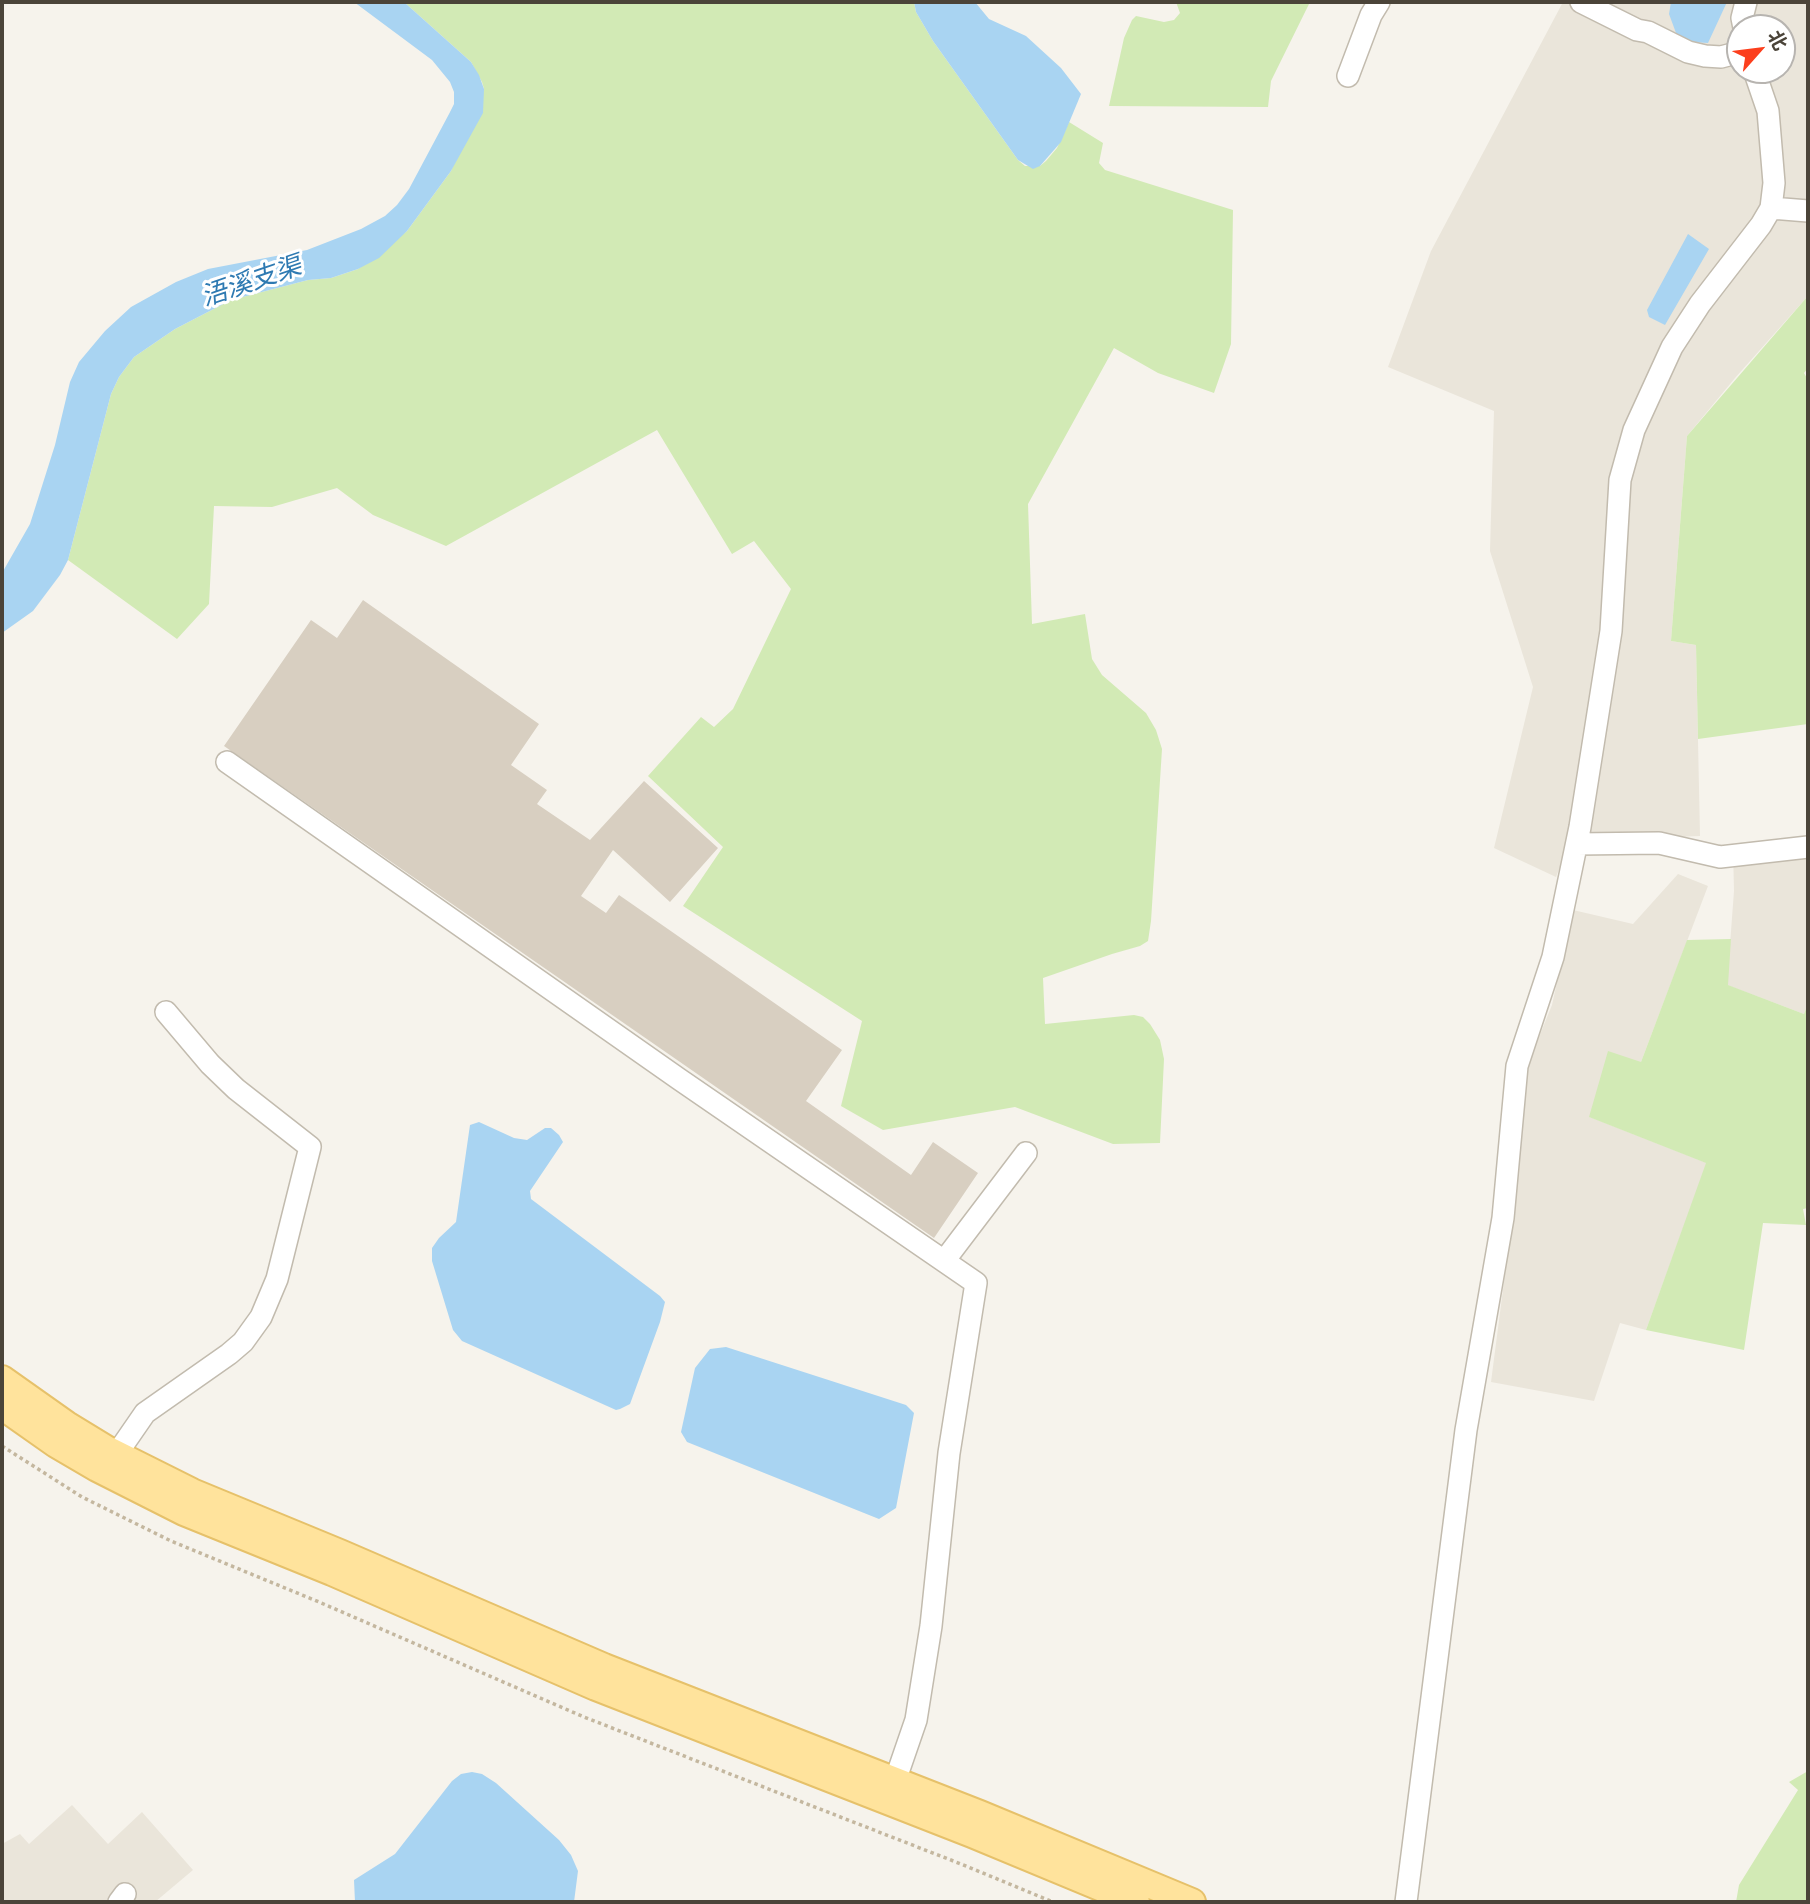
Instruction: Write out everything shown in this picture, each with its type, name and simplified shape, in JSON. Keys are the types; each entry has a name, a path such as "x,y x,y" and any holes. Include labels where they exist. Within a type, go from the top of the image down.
{"main road":[{"path":"2,1379 67,1426 192,1492 604,1667 895,1781 1192,1902"},
{"path":"2,1406 56,1444 97,1468 184,1512 332,1572 596,1687 972,1834 1136,1902"}],"street":[{"path":"1348,76 1371,15 1379,2"},
{"path":"1581,2 1688,52 1704,56 1726,56"},
{"path":"1406,1902 1466,1430 1503,1218 1517,1066 1553,957 1577,844 1611,631 1620,480 1639,418 1672,347 1700,304 1771,208 1774,183 1768,111 1759,84"},
{"path":"1771,208 1808,211"},
{"path":"227,762 976,1283 949,1453 931,1626 916,1720 895,1781"},
{"path":"1577,844 1659,843 1720,857 1808,847"},
{"path":"116,1454 145,1413 229,1354 243,1342 261,1317 277,1279 310,1147 236,1089 210,1064 166,1012"},
{"path":"944,1261 1026,1153"}],"path":[{"path":"2,1446 82,1496 171,1541 584,1717 1053,1902"}],"shaded area":[{"path":"1563,2 1808,2 1808,298 1735,378 1687,436 1671,641 1696,645 1700,836 1570,841 1556,877 1494,848 1533,687 1490,551 1494,411 1388,367 1431,251"},
{"path":"1808,840 1808,1003 1804,1014 1727,985 1734,891 1733,849"},
{"path":"1678,874 1708,886 1641,1062 1590,1117 1707,1163 1646,1330 1620,1323 1594,1401 1491,1382 1515,1197 1526,1069 1552,1005 1573,910 1633,924"},
{"path":"72,1805 108,1844 142,1812 193,1870 155,1902 2,1902 2,1844 20,1834 29,1844"}],"green space":[{"path":"404,2 914,2 916,12 933,41 1025,166 1040,166 1046,161 1057,148 1069,122 1103,143 1099,163 1105,170 1233,210 1231,344 1214,393 1158,373 1114,348 1028,504 1032,624 1085,614 1092,659 1102,675 1146,713 1156,730 1162,749 1148,941 1043,978 1045,1024 1134,1015 1143,1017 1150,1024 1160,1040 1164,1059 1160,1143 1113,1144 1015,1107 883,1130 841,1106 862,1021 683,906 723,847 648,776 701,717 714,727 733,709 791,589 754,541 732,554 657,430 446,546 373,515 337,488 272,507 214,506 209,604 177,639 68,560 111,394 119,377 134,357 175,329 231,300 308,280 331,278 358,269 407,231 451,171 484,89 471,62"},
{"path":"1176,2 1310,2 1271,81 1268,107 1109,106 1124,38 1132,20 1136,16 1164,22 1174,20 1180,13"},
{"path":"1807,297 1808,368 1804,373 1808,380 1808,724 1698,739 1696,645 1671,641 1687,436"},
{"path":"1731,939 1728,985 1804,1014 1808,1003 1808,1208 1803,1209 1806,1225 1763,1223 1744,1350 1646,1330 1706,1163 1589,1117 1608,1051 1641,1062 1687,940"},
{"path":"1808,1771 1808,1902 1736,1902 1739,1885 1798,1790 1789,1782"}],"water":[{"name":"浯溪支渠","path":"354,2 404,2 471,62 479,75 484,89 483,113 451,171 407,231 379,258 331,278 308,280 231,300 175,329 134,357 119,377 111,394 68,560 33,611 2,633 2,573 30,524 55,445 70,382 79,362 105,331 131,307 176,282 208,269 307,250 361,229 385,216 409,189 454,104 454,92 450,82 432,60"},
{"path":"914,2 975,2 989,19 1026,36 1061,68 1081,94 1061,142 1040,166 1033,169 1018,160 933,41 916,12"},
{"path":"1671,2 1727,2 1708,43 1679,41 1669,14"},
{"path":"1688,234 1709,249 1665,325 1649,317 1647,310"},
{"path":"479,1122 514,1138 527,1140 545,1128 551,1128 559,1135 563,1142 530,1191 531,1199 665,1302 630,1404 616,1410 462,1341 453,1330 432,1261 432,1248 456,1222 470,1125"},
{"path":"726,1347 906,1405 914,1413 896,1508 879,1519 687,1442 681,1432 695,1368 710,1349"},
{"path":"461,1774 482,1774 496,1783 559,1840 571,1855 578,1871 574,1902 355,1902 354,1880 395,1854 452,1781"}],"building":[{"path":"363,600 539,724 511,765 547,790 537,804 590,840 644,781 718,848 670,902 613,850 581,896 606,913 619,895 842,1050 806,1101 911,1175 933,1142 978,1173 934,1238 224,746 311,620 337,638"}]}
